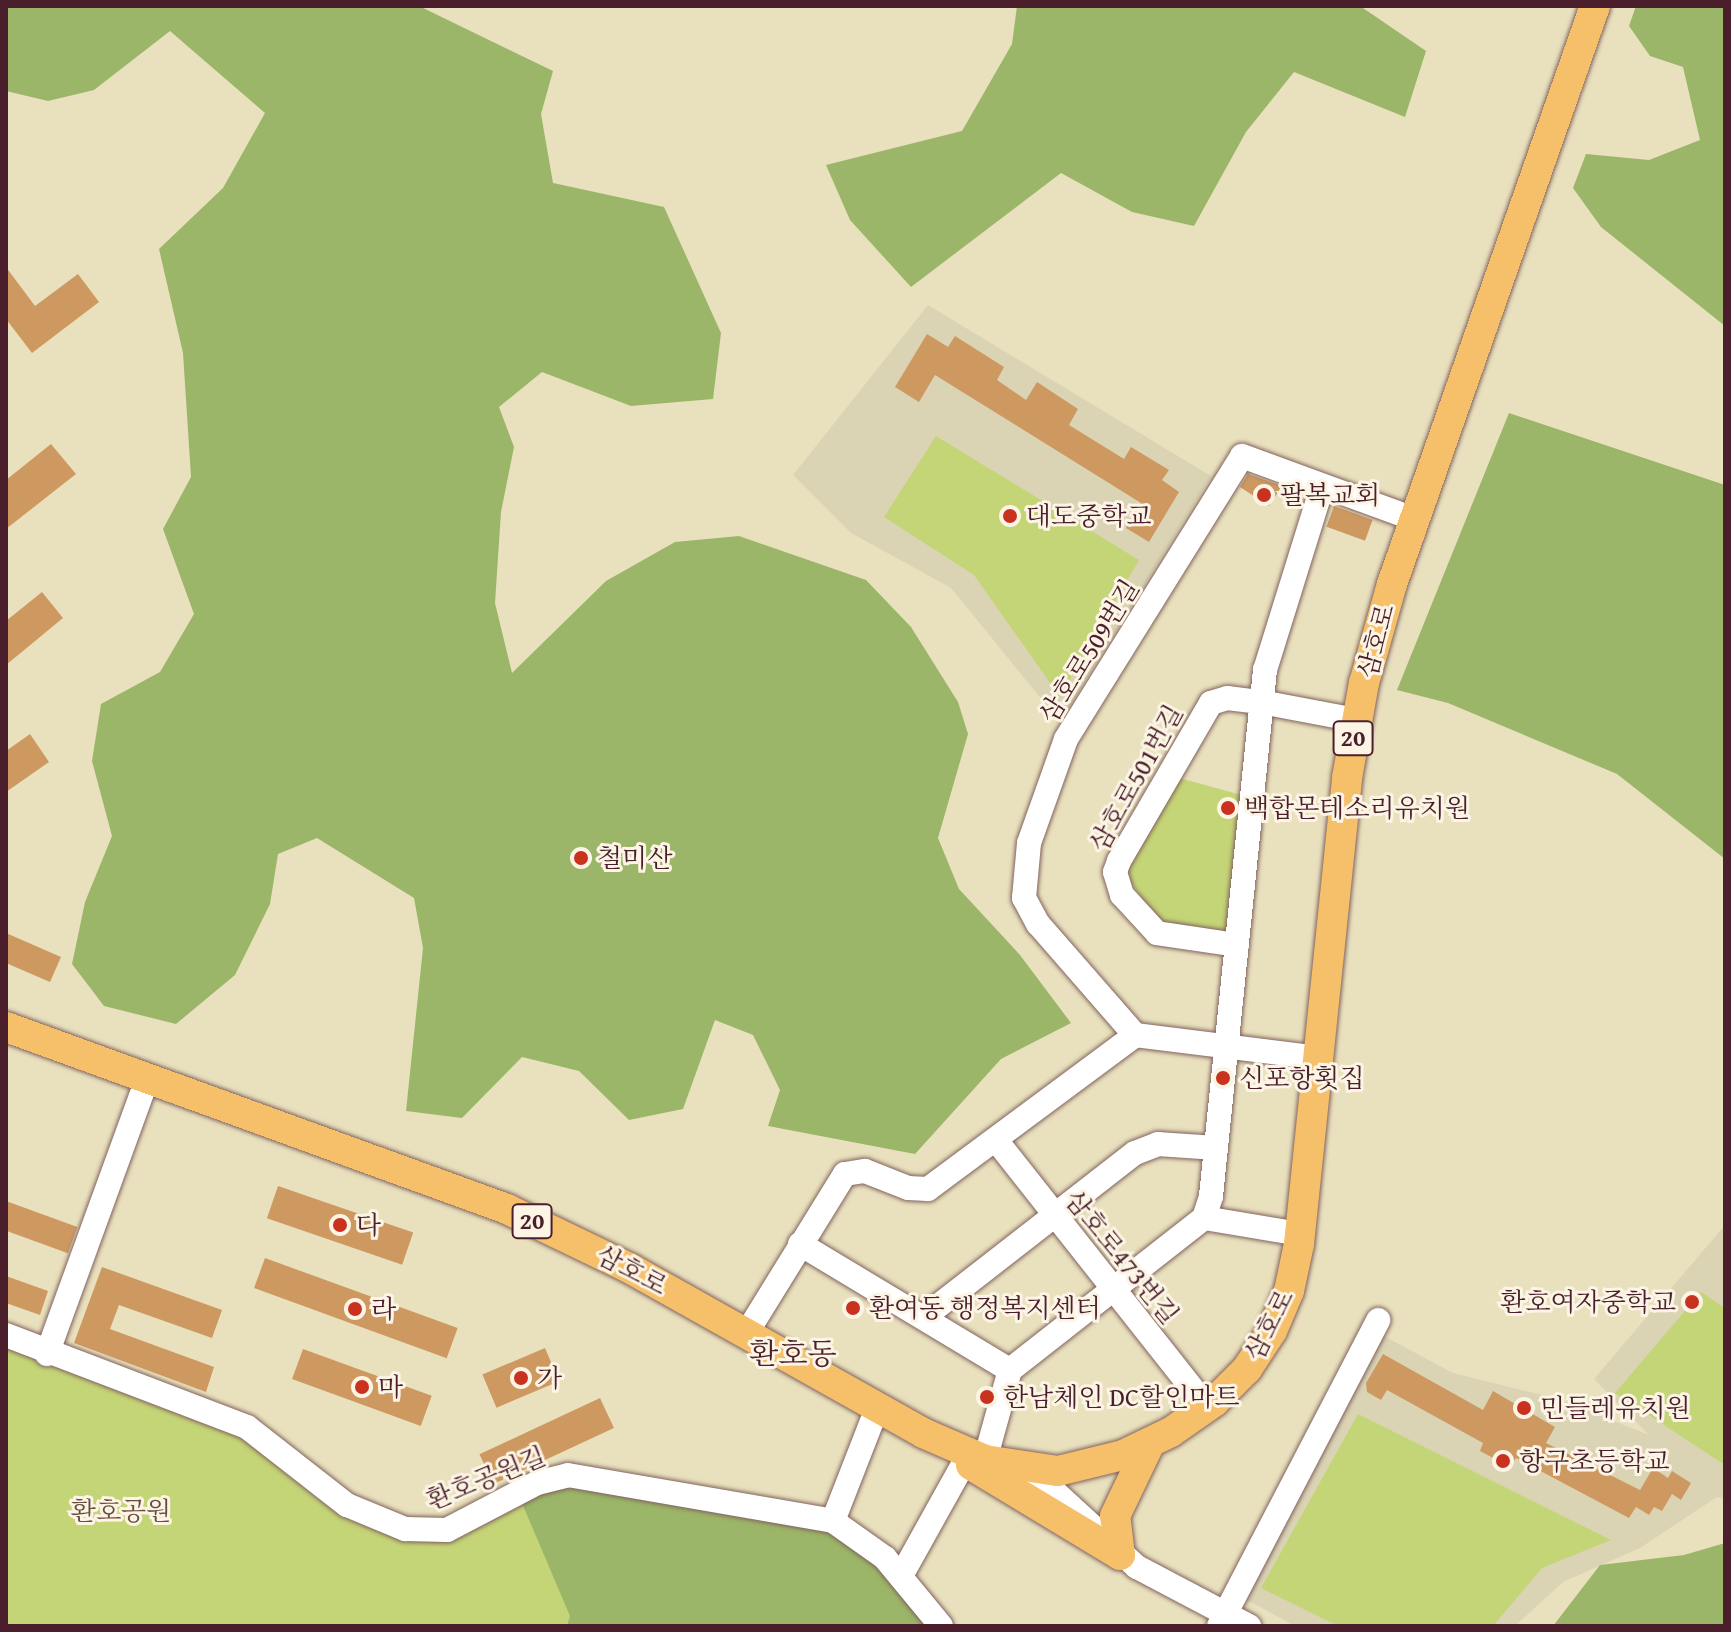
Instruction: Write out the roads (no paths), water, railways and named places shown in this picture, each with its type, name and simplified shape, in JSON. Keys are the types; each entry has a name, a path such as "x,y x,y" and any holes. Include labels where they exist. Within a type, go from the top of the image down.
{"main road":[{"name":"삼호로","path":"975,1460 1031,1470 1081,1467 1149,1445 1207,1407 1247,1369 1272,1331 1289,1291 1300,1234 1356,720 1377,633 1414,519 1595,6"},
{"name":"삼호로","path":"6,1027 507,1209 631,1269 975,1460 1120,1555"},
{"path":"1120,1555 1115,1516 1149,1445"}],"street":[{"name":"삼호로509번길","path":"1135,1035 1038,924 1024,898 1024,868 1048,780 1066,739 1242,456 1414,519"},
{"path":"901,1576 975,1460 1010,1370 1204,1218 1228,1048 1261,702 1283,601 1322,487"},
{"name":"삼호로501번길","path":"1237,945 1157,933 1122,895 1115,872 1204,710 1219,699 1261,702 1356,720"},
{"path":"746,1334 845,1174 865,1171 908,1188 928,1189 1135,1035 1319,1058"},
{"path":"47,1354 148,1077"},
{"name":"삼호로473번길","path":"996,1140 1053,1218 1207,1407"},
{"path":"924,1317 1147,1147 1216,1148"},
{"path":"1204,1218 1300,1234"},
{"path":"800,1244 1010,1370"},
{"path":"1223,1620 1378,1320"},
{"name":"환호공원길","path":"6,1335 47,1354 247,1427 347,1505 405,1529 447,1530 520,1491 568,1475 833,1521 901,1576 941,1626"},
{"path":"833,1521 877,1408"},
{"path":"1031,1470 1120,1555 1223,1620 1249,1626"}],"place":[{"name":"팔복교회","path":"1264,495"},
{"name":"대도중학교","path":"1010,516"},
{"name":"백합몬테소리유치원","path":"1228,808"},
{"name":"철미산","path":"581,858"},
{"name":"신포항횟집","path":"1223,1078"},
{"name":"다","path":"340,1225"},
{"name":"환호여자중학교","path":"1692,1302"},
{"name":"환여동 행정복지센터","path":"853,1308"},
{"name":"라","path":"355,1309"},
{"name":"가","path":"521,1378"},
{"name":"마","path":"362,1387"},
{"name":"한남체인 DC할인마트","path":"987,1397"},
{"name":"민들레유치원","path":"1524,1408"},
{"name":"항구초등학교","path":"1503,1461"}],"district":[{"name":"환호동","path":"793,1353"}],"park label":[{"name":"환호공원","path":"121,1511"}]}
